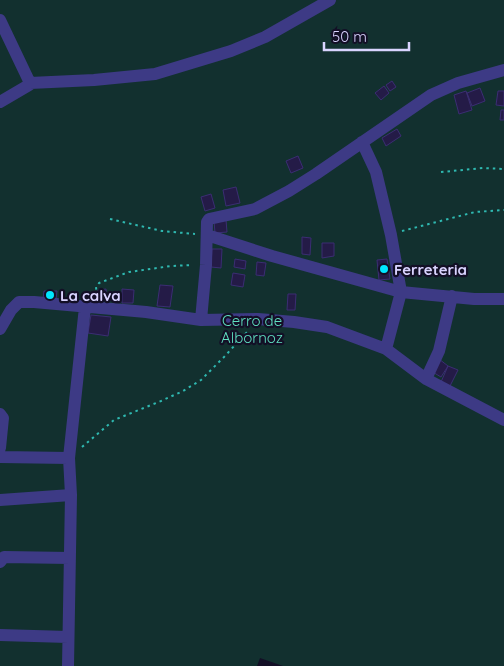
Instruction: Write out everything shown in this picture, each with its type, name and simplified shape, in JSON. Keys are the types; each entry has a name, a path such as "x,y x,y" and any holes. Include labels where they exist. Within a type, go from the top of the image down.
{"street":[{"path":"0,102 30,83 94,80 155,74 231,50 265,36 330,0"},
{"path":"0,20 30,83"},
{"path":"201,320 206,265 207,222 209,219 255,209 310,178 431,95 458,83 504,70"},
{"path":"362,142 376,172 391,235 401,292 386,349"},
{"path":"207,235 272,256 401,292 504,299"},
{"path":"426,378 439,351 452,296"},
{"path":"0,329 11,310 19,302 146,312 201,320 258,319 327,327 386,349 426,378 504,420"},
{"path":"68,666 71,495 69,458 91,307"},
{"path":"0,414 4,418 0,448"},
{"path":"0,457 69,458"},
{"path":"0,500 71,495"},
{"path":"1,558 70,558"},
{"path":"0,635 68,637"}],"path":[{"path":"441,172 483,168 504,169"},
{"path":"391,235 475,212 504,210"},
{"path":"110,219 162,231 207,235"},
{"path":"91,307 96,287 99,283 129,272 170,266 206,265"},
{"path":"69,458 114,420 161,402 201,380 258,319"}],"green space":[{"name":"Cerro de Albornoz","path":"0,0 504,0 504,666 283,666 260,658 257,666 0,666"}],"building":[{"path":"392,81 396,87 390,91 386,85"},
{"path":"384,86 389,93 381,100 375,93"},
{"path":"480,88 485,101 472,106 467,93"},
{"path":"466,91 472,110 459,114 454,95"},
{"path":"498,91 504,91 504,106 496,105"},
{"path":"501,110 504,110 504,120 500,120"},
{"path":"397,129 401,136 386,146 382,138"},
{"path":"298,156 303,168 291,173 286,161"},
{"path":"236,187 240,203 226,206 223,190"},
{"path":"211,194 215,208 205,211 201,197"},
{"path":"226,220 227,232 215,233 214,221"},
{"path":"302,237 311,238 310,255 302,254"},
{"path":"322,243 334,243 334,256 322,258"},
{"path":"212,249 222,249 221,268 211,267"},
{"path":"235,259 246,261 245,269 234,267"},
{"name":"Ferreteria","path":"387,259 390,279 379,280 377,260"},
{"path":"257,262 266,263 264,276 256,275"},
{"path":"233,273 245,275 243,287 231,285"},
{"path":"160,285 173,286 170,307 157,306"},
{"path":"106,289 107,299 99,299 98,290"},
{"path":"122,289 134,290 133,303 122,303"},
{"name":"La calva","path":"44,291 57,291 56,300 43,299"},
{"path":"288,294 296,294 295,310 287,310"},
{"path":"91,315 111,317 108,336 88,333"},
{"path":"439,359 448,366 441,377 431,371"},
{"path":"448,366 458,370 450,386 441,382"}],"place":[{"name":"Ferreteria","path":"384,269"},
{"name":"La calva","path":"50,295"}]}
